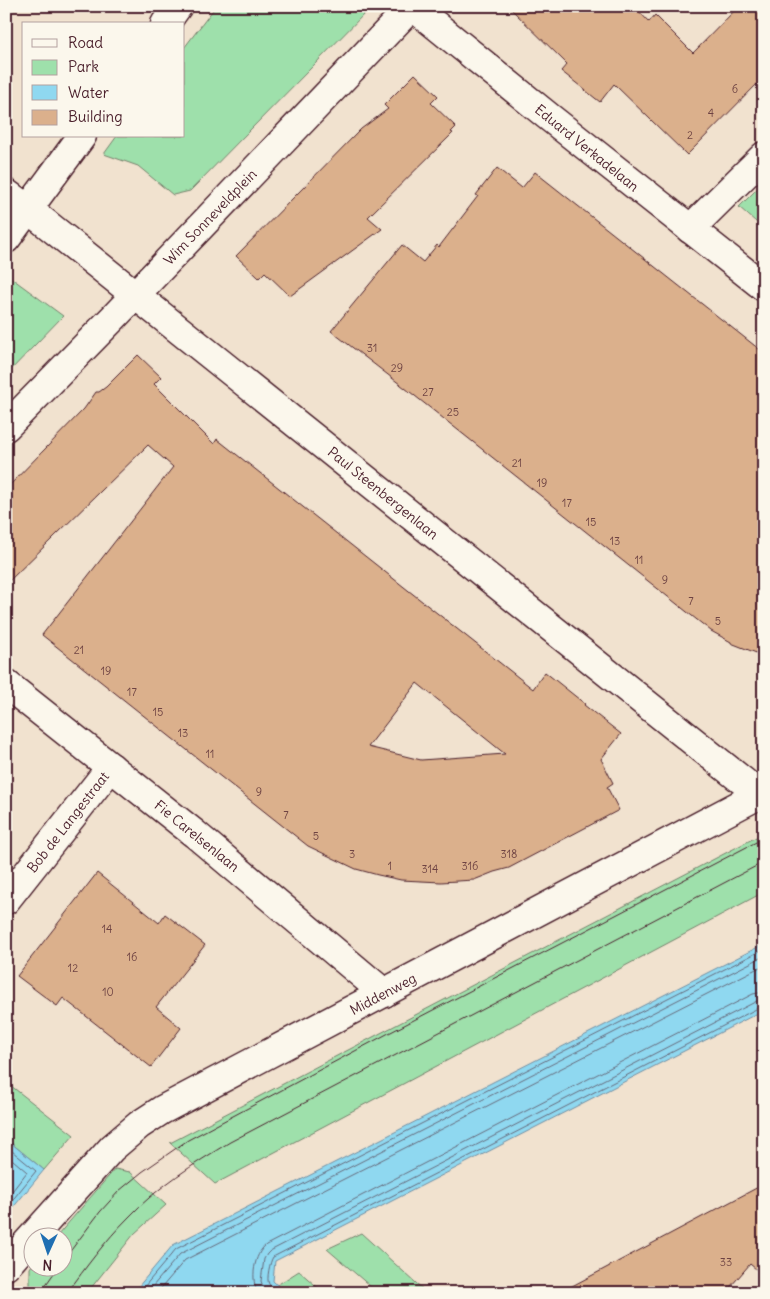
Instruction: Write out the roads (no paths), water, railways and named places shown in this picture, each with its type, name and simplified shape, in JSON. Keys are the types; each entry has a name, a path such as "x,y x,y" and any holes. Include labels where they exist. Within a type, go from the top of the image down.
{"street":[{"path":"166,22 178,6"},
{"name":"Eduard Verkadelaan","path":"412,6 548,118 764,287"},
{"name":"Wim Sonneveldplein","path":"6,427 412,6"},
{"path":"6,239 81,138"},
{"path":"690,229 764,156"},
{"name":"Paul Steenbergenlaan","path":"6,193 761,793"},
{"name":"Fie Carelsenlaan","path":"6,684 195,834 384,993"},
{"name":"Bob de Langestraat","path":"6,900 111,768"},
{"name":"Middenweg","path":"6,1266 112,1148 139,1125 162,1110 761,793"}],"water":[{"path":"764,944 764,1010 275,1261 273,1281 286,1293 133,1293 173,1245"},
{"path":"6,1139 44,1170 7,1215 6,1214"}],"tram line":[{"path":"72,1249 100,1212 119,1191 142,1172 188,1140 764,838"},
{"path":"67,1293 104,1245 139,1207 176,1177 216,1150 764,862"},
{"path":"40,1293 52,1276"}]}
